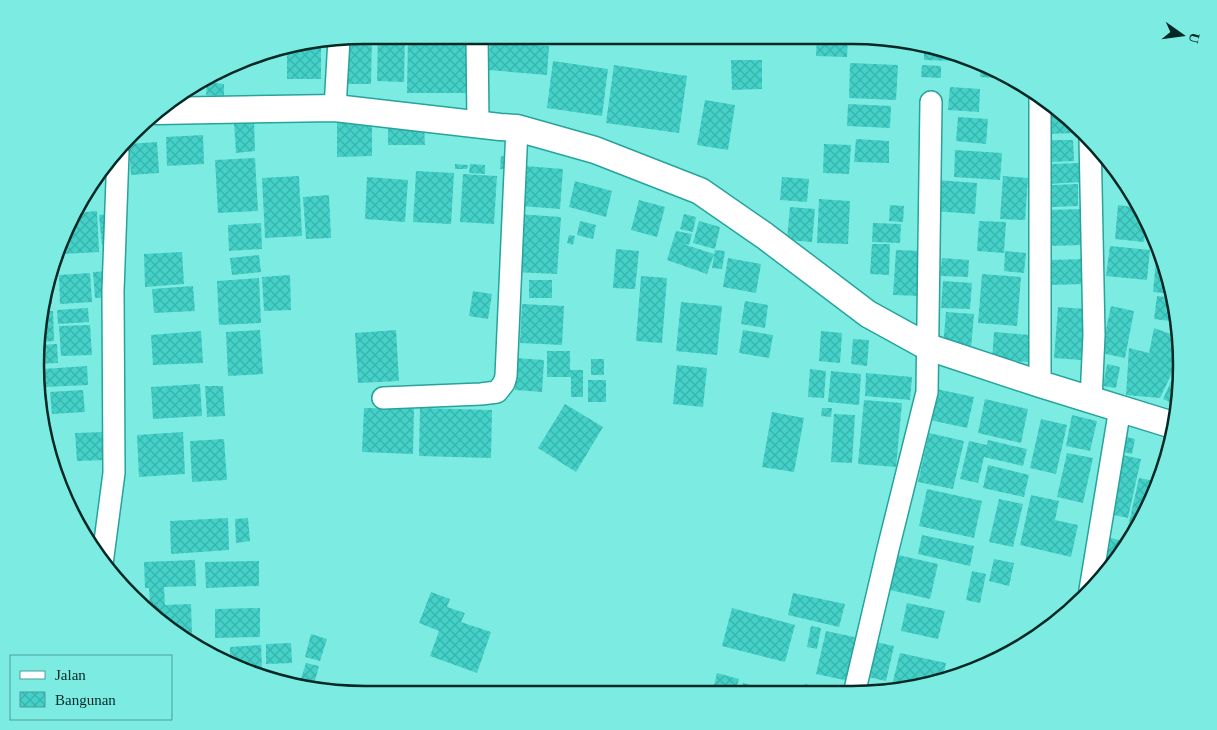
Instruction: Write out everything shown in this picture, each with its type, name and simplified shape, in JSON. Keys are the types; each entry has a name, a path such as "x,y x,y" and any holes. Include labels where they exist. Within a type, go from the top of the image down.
{"street":[{"path":"477,44 478,124"},
{"path":"335,108 339,45"},
{"path":"856,686 927,392 932,102"},
{"path":"1040,105 1040,384"},
{"path":"168,111 335,108 518,128 595,150 700,191 765,236 868,314 928,346 1040,384 1168,423"},
{"path":"383,398 481,394 497,392 504,383 506,376 518,128"},
{"path":"1090,149 1094,336 1091,400"},
{"path":"104,551 114,473 113,291 118,159"},
{"path":"1092,579 1120,408"}],"building":[{"path":"346,44 372,44 371,84 345,84"},
{"path":"378,44 405,44 404,82 377,81"},
{"path":"408,44 471,44 471,93 407,93"},
{"path":"490,44 549,46 547,75 488,70"},
{"path":"817,44 848,44 847,57 816,56"},
{"path":"321,46 321,79 287,79 287,54"},
{"path":"924,52 955,61 924,60"},
{"path":"731,60 762,60 762,89 732,90"},
{"path":"553,61 608,69 602,116 547,108"},
{"path":"850,63 898,65 896,100 849,98"},
{"path":"614,65 687,76 679,133 606,123"},
{"path":"922,65 941,66 941,78 921,77"},
{"path":"980,71 996,78 980,77"},
{"path":"212,83 224,84 224,96 206,95 207,86"},
{"path":"950,87 980,89 979,112 948,110"},
{"path":"705,100 735,105 728,150 697,145"},
{"path":"848,104 891,106 890,128 847,126"},
{"path":"1045,108 1074,133 1044,134"},
{"path":"958,117 988,119 986,144 956,141"},
{"path":"254,121 255,151 236,153 234,122"},
{"path":"337,123 372,123 372,156 337,157"},
{"path":"424,124 425,145 388,145 388,125"},
{"path":"203,135 204,164 167,166 166,137"},
{"path":"856,139 889,141 889,163 854,162"},
{"path":"1049,140 1073,140 1074,161 1050,162"},
{"path":"157,142 159,173 131,175 129,147 132,144"},
{"path":"824,144 851,145 849,174 823,173"},
{"path":"955,150 1002,153 1000,180 954,177"},
{"path":"501,156 509,157 509,169 500,169"},
{"path":"255,158 258,211 218,213 215,160"},
{"path":"1081,163 1081,182 1048,184 1048,164"},
{"path":"455,164 468,165 467,169 455,169"},
{"path":"470,164 485,165 485,174 469,173"},
{"path":"525,166 563,169 560,209 521,206"},
{"path":"416,171 454,173 451,224 413,222"},
{"path":"463,174 497,176 494,224 460,222"},
{"path":"299,176 302,236 265,238 262,178"},
{"path":"1003,176 1028,178 1025,220 1000,219"},
{"path":"367,177 408,180 405,222 365,219"},
{"path":"782,177 809,179 807,202 780,200"},
{"path":"937,180 977,183 975,214 934,211"},
{"path":"575,181 612,191 606,217 569,207"},
{"path":"1078,184 1078,206 1052,207 1052,185"},
{"path":"329,195 331,238 306,239 303,197"},
{"path":"819,199 850,201 848,244 817,243"},
{"path":"639,200 665,207 657,237 631,230"},
{"path":"890,205 904,206 903,222 889,221"},
{"path":"1118,205 1131,207 1145,234 1144,242 1115,239"},
{"path":"790,207 815,209 812,242 787,240"},
{"path":"1084,209 1085,245 1047,246 1046,210"},
{"path":"97,211 99,252 64,254 68,242 83,212"},
{"path":"109,214 111,244 102,245 99,215"},
{"path":"518,214 561,217 557,274 514,272"},
{"path":"684,214 696,217 693,232 680,229"},
{"path":"580,221 596,225 593,239 577,235"},
{"path":"699,221 720,227 715,249 693,243"},
{"path":"979,221 1006,222 1004,253 977,251"},
{"path":"261,223 262,249 229,251 228,225"},
{"path":"873,223 901,224 900,243 872,242"},
{"path":"676,231 692,234 689,245 680,243 714,254 707,274 667,260"},
{"path":"569,235 575,236 573,245 567,243"},
{"path":"872,244 890,244 889,275 870,274"},
{"path":"1110,246 1150,250 1147,280 1106,276"},
{"path":"616,249 639,251 635,289 613,288"},
{"path":"715,250 725,251 722,269 712,268"},
{"path":"896,250 924,251 922,296 893,295"},
{"path":"1005,251 1026,253 1024,273 1004,271"},
{"path":"182,252 184,284 145,287 144,254"},
{"path":"259,255 261,272 232,275 230,258"},
{"path":"728,258 761,264 756,293 723,287"},
{"path":"942,258 969,260 968,277 940,276"},
{"path":"1086,259 1086,284 1049,285 1048,260"},
{"path":"1156,262 1165,293 1153,292"},
{"path":"111,271 112,297 95,298 93,272"},
{"path":"90,273 92,302 60,304 59,275"},
{"path":"982,274 1021,277 1017,326 978,323"},
{"path":"290,275 291,310 264,311 262,277"},
{"path":"641,276 667,278 662,343 636,341"},
{"path":"259,278 261,323 219,325 217,281"},
{"path":"529,280 552,280 552,298 529,298"},
{"path":"943,281 972,283 970,309 941,308"},
{"path":"193,286 195,311 154,313 152,289"},
{"path":"473,291 492,294 488,319 469,316"},
{"path":"1157,296 1166,297 1171,321 1154,319"},
{"path":"745,301 768,305 765,328 741,324"},
{"path":"681,302 722,306 717,355 676,351"},
{"path":"522,304 564,306 562,345 520,343"},
{"path":"1111,306 1134,311 1125,358 1101,353"},
{"path":"1058,307 1086,309 1081,360 1054,358"},
{"path":"88,308 89,322 58,324 57,310"},
{"path":"48,311 53,311 54,341 44,342"},
{"path":"946,312 974,314 971,348 943,346"},
{"path":"90,325 92,355 61,356 59,326"},
{"path":"1154,328 1172,335 1173,371 1160,398 1126,395 1129,348 1149,353"},
{"path":"260,330 263,374 228,376 226,332"},
{"path":"396,330 399,381 358,383 355,333"},
{"path":"743,330 773,335 769,358 739,353"},
{"path":"201,331 203,363 153,365 151,335"},
{"path":"821,331 842,333 840,363 819,361"},
{"path":"994,332 1030,335 1028,362 992,360"},
{"path":"853,339 869,340 867,366 851,364"},
{"path":"57,344 58,363 44,364 44,345"},
{"path":"547,351 570,351 570,370 583,370 583,397 571,397 571,377 547,377"},
{"path":"516,358 544,360 542,392 515,390"},
{"path":"591,359 604,359 604,375 591,375"},
{"path":"1107,364 1120,367 1116,388 1103,386"},
{"path":"677,365 707,368 703,407 673,404"},
{"path":"87,366 88,385 44,387 44,369"},
{"path":"810,369 826,371 824,398 808,397"},
{"path":"831,371 861,374 859,405 828,402"},
{"path":"866,373 912,377 910,400 865,396"},
{"path":"1173,377 1171,403 1163,399"},
{"path":"588,380 606,380 606,402 588,402"},
{"path":"200,384 202,416 153,419 151,387"},
{"path":"205,386 223,386 225,416 207,417"},
{"path":"932,388 974,397 967,428 925,419"},
{"path":"83,390 85,412 52,414 50,392"},
{"path":"45,394 47,394 48,416 46,407"},
{"path":"985,399 1028,409 1021,443 978,433"},
{"path":"864,400 902,403 896,467 858,464"},
{"path":"565,404 603,427 576,472 538,448"},
{"path":"364,408 414,409 413,454 362,452"},
{"path":"420,408 492,410 491,458 419,456"},
{"path":"822,408 832,408 831,417 821,416"},
{"path":"772,412 804,418 794,472 762,467"},
{"path":"834,414 855,415 852,463 831,462"},
{"path":"1072,415 1097,421 1090,451 1066,446"},
{"path":"1041,419 1067,425 1056,474 1030,468"},
{"path":"104,432 105,460 77,461 75,433"},
{"path":"183,432 185,474 139,477 137,435"},
{"path":"929,433 964,441 953,489 918,482"},
{"path":"1122,436 1135,439 1132,454 1119,451"},
{"path":"224,439 227,480 192,482 190,441"},
{"path":"988,440 1027,449 1023,466 984,457 978,483 960,479 969,441 987,445"},
{"path":"1067,453 1093,458 1083,503 1057,497"},
{"path":"1118,454 1141,459 1128,518 1105,513"},
{"path":"988,465 1029,475 1024,497 983,488"},
{"path":"1139,478 1152,480 1140,507 1127,530"},
{"path":"927,489 982,501 974,538 919,526"},
{"path":"1031,495 1059,501 1055,520 1078,525 1071,557 1020,545"},
{"path":"999,499 1023,504 1013,547 989,542"},
{"path":"228,518 229,550 171,554 170,521"},
{"path":"248,518 250,541 236,543 235,519"},
{"path":"922,535 974,546 970,566 918,554"},
{"path":"1104,537 1121,540 1100,570 1097,569"},
{"path":"898,555 938,564 930,599 890,590"},
{"path":"994,559 1014,563 1009,586 989,581"},
{"path":"195,560 196,586 164,587 165,605 191,604 192,635 169,620 150,604 149,588 145,588 144,562"},
{"path":"259,561 259,586 206,588 205,562"},
{"path":"972,571 986,574 980,603 966,600"},
{"path":"431,592 450,599 447,607 465,613 461,622 491,632 477,673 430,656 439,631 419,623"},
{"path":"793,593 845,604 839,627 788,615"},
{"path":"907,603 945,611 938,639 901,631"},
{"path":"260,608 260,637 215,638 215,609"},
{"path":"732,608 795,625 785,662 722,646"},
{"path":"811,626 821,628 817,649 807,647"},
{"path":"826,631 859,638 849,681 816,674"},
{"path":"311,634 327,639 320,661 305,657"},
{"path":"876,642 894,646 886,681 868,677"},
{"path":"291,643 292,663 266,664 266,644"},
{"path":"261,645 262,669 230,656 230,647"},
{"path":"900,653 946,663 944,672 892,684"},
{"path":"306,663 319,666 315,682 301,680"},
{"path":"717,673 739,679 737,686 714,686"},
{"path":"743,683 754,686 742,686"}]}
